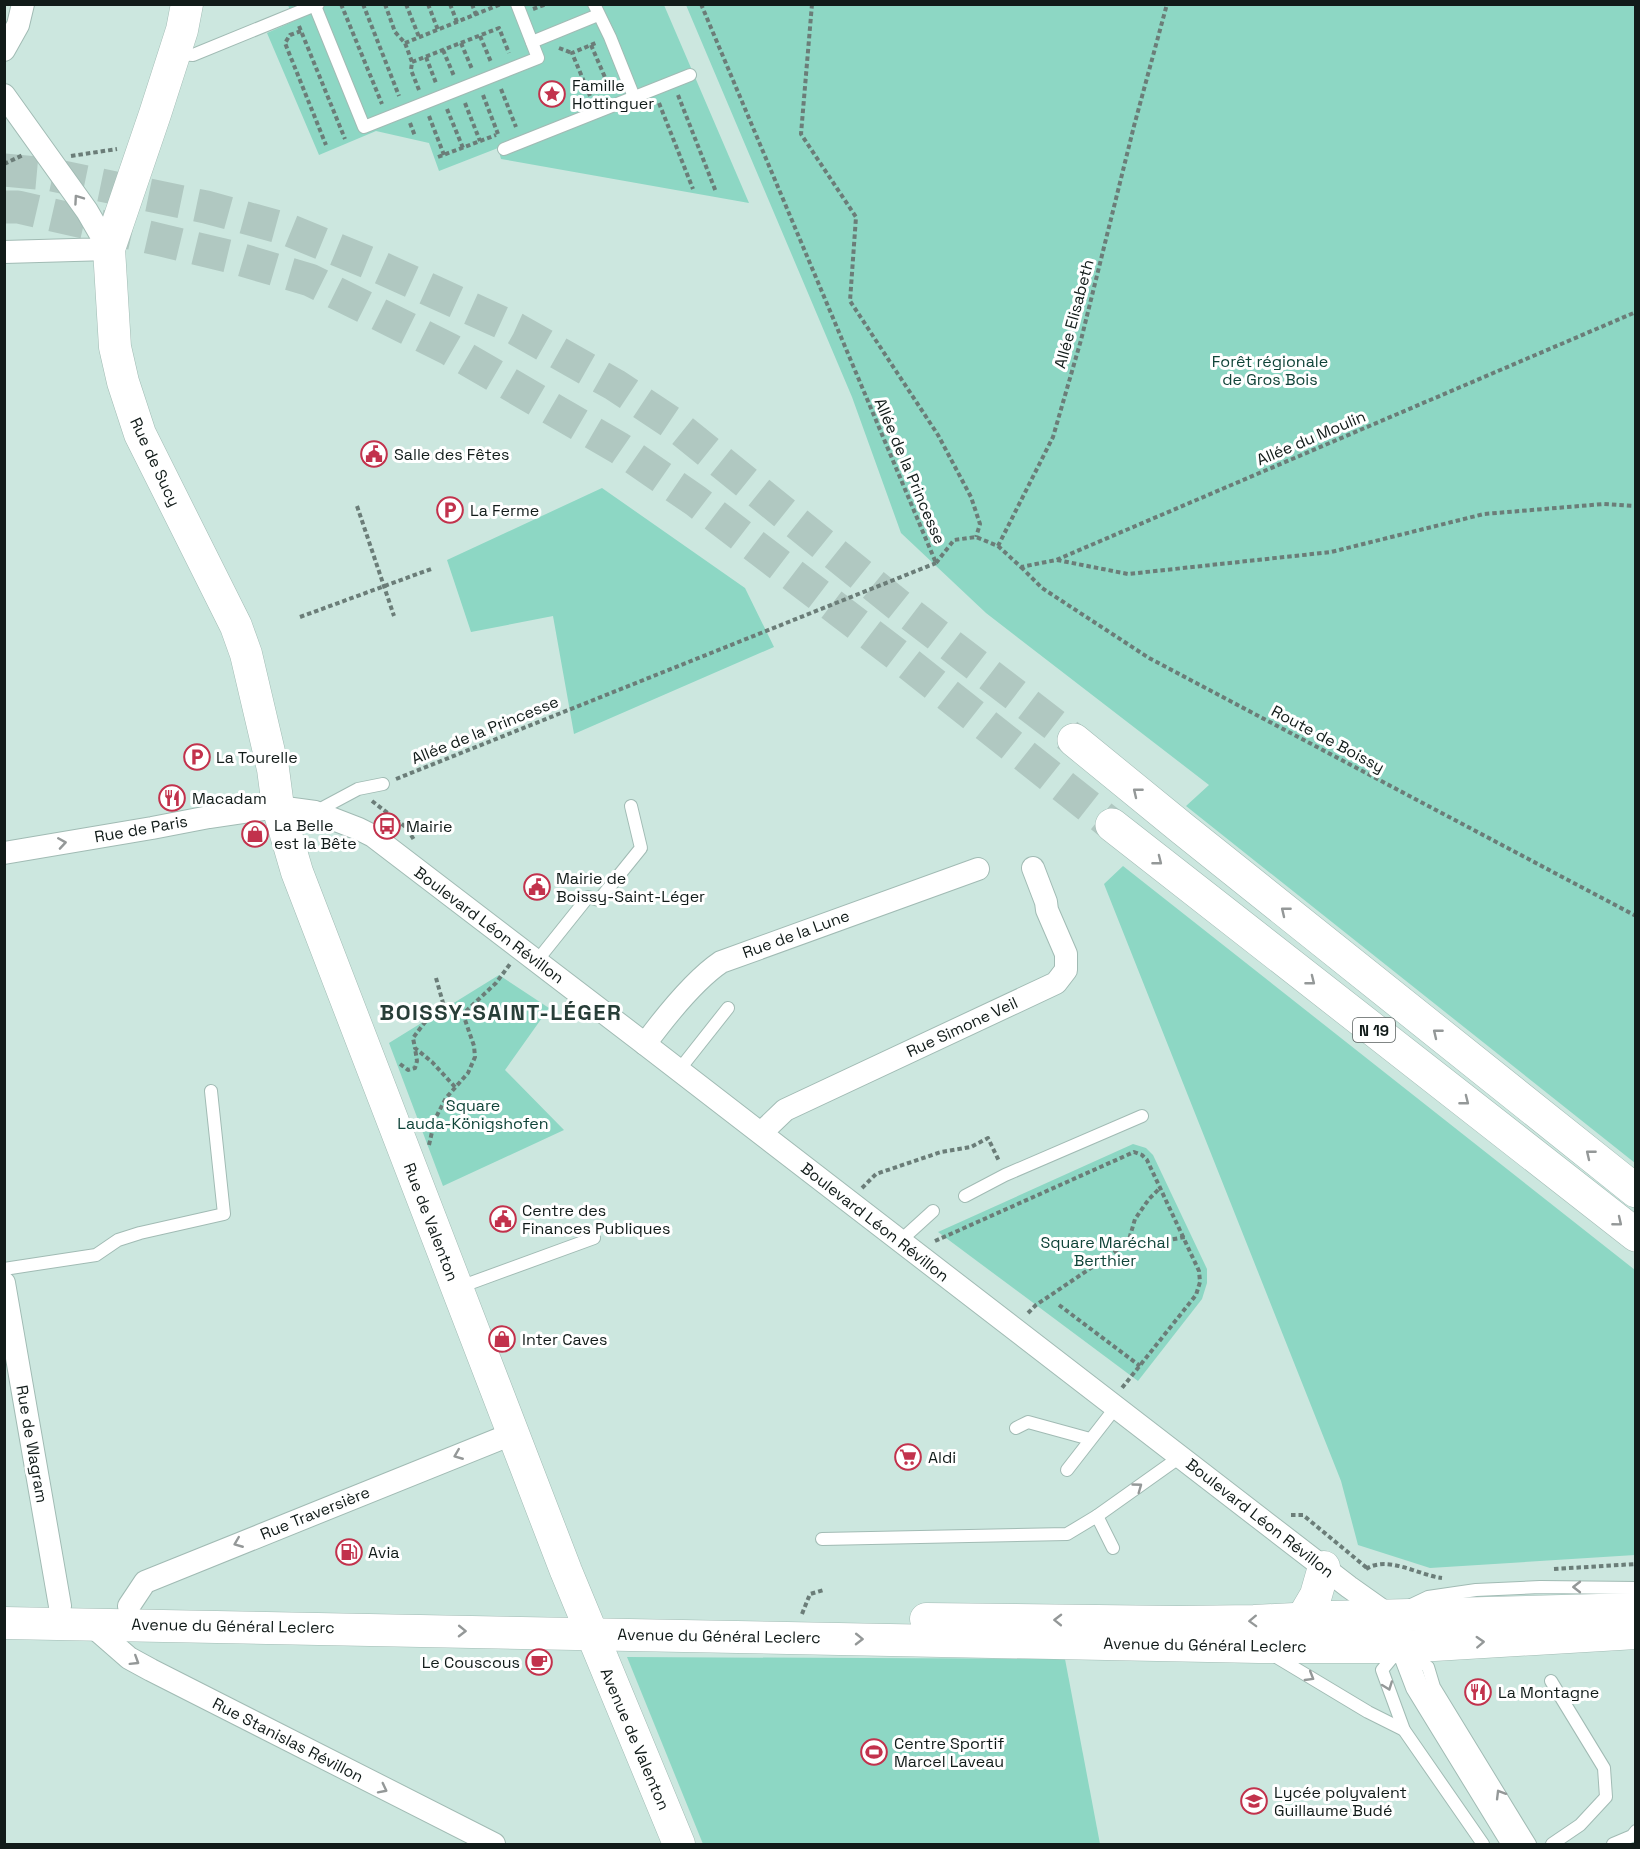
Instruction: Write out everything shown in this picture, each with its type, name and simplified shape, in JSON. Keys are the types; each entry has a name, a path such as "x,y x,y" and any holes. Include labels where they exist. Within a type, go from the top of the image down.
{"highway":[{"name":"N 19","path":"1074,740 1635,1191"},
{"name":"N 19","path":"1112,825 1635,1235"}],"main road":[{"name":"Rue de Sucy","path":"187,4 175,54 109,249 115,347 140,434 236,626 246,654 273,769 278,807"},
{"name":"Rue de Valenton","path":"278,807 297,872 587,1624"},
{"path":"1302,1619 1316,1595 1324,1568"},
{"name":"Avenue du Général Leclerc","path":"10,1623 60,1606 129,1606 1259,1647 1401,1647 1436,1656 1635,1633"},
{"path":"1390,1616 1635,1609"},
{"name":"Avenue du Général Leclerc","path":"10,1623 587,1624 801,1617 1178,1622 1390,1616"},
{"name":"Avenue de Valenton","path":"587,1624 679,1845"}],"street":[{"path":"4,50 18,25 22,4"},
{"path":"4,95 87,212 109,249 4,252"},
{"name":"Rue de Paris","path":"4,853 278,807 315,812"},
{"name":"Boulevard Léon Révillon","path":"315,812 373,836 1324,1568 1390,1616"},
{"name":"Rue Simone Veil","path":"760,1133 785,1110 1056,983 1066,970 1066,954 1047,910 1047,902 1033,868"},
{"name":"Rue de la Lune","path":"645,1044 695,984 721,962 978,869"},
{"name":"Rue de Wagram","path":"5,1290 60,1606"},
{"name":"Rue Traversière","path":"129,1606 144,1582 512,1434"},
{"path":"1390,1616 1417,1688 1519,1844"},
{"name":"Rue Stanislas Révillon","path":"90,1624 129,1658 494,1845"}],"lane":[{"path":"175,54 193,55 317,5 364,127 538,58 517,4"},
{"path":"532,42 596,10 610,37 634,97"},
{"path":"504,149 690,75"},
{"path":"315,812 358,789 383,784"},
{"path":"530,956 544,952 588,897 599,900 641,848 631,806"},
{"path":"679,1070 728,1008"},
{"path":"4,1269 96,1255 118,1240 224,1214 211,1091"},
{"path":"965,1196 1005,1175 1142,1116"},
{"path":"907,1246 933,1211"},
{"path":"456,1288 594,1238"},
{"path":"1066,1470 1113,1405"},
{"path":"1016,1428 1028,1422 1090,1439"},
{"path":"822,1539 1068,1534 1180,1456"},
{"path":"1096,1516 1113,1548"},
{"name":"Avenue du Général Leclerc","path":"1390,1616 1428,1596 1476,1590 1540,1587 1635,1588"},
{"path":"1259,1647 1368,1712 1404,1730"},
{"path":"1401,1647 1382,1670 1404,1730 1483,1845"},
{"path":"1436,1656 1434,1687 1519,1844"},
{"path":"1551,1681 1604,1768 1606,1797 1580,1825 1552,1845"},
{"path":"1613,1845 1632,1836 1635,1831"}],"path":[{"path":"341,4 388,118"},
{"path":"363,4 415,136"},
{"path":"385,4 394,32 405,43 412,62 411,70 444,155"},
{"path":"406,4 419,37"},
{"path":"428,4 438,30"},
{"path":"450,4 457,22"},
{"path":"472,4 476,15"},
{"path":"405,43 501,4"},
{"name":"Allée de la Princesse","path":"383,784 936,563 701,4"},
{"path":"812,4 801,134 856,217 850,301 938,435 971,497 980,524 976,537"},
{"name":"Allée Elisabeth","path":"998,546 1053,437 1081,340 1167,4"},
{"path":"294,14 345,139"},
{"path":"412,62 499,28 515,67"},
{"path":"301,31 290,35 285,43 326,145"},
{"path":"590,96 572,53 610,37"},
{"path":"591,45 610,89"},
{"path":"673,81 716,192"},
{"path":"654,89 693,189"},
{"path":"438,157 524,124"},
{"path":"50,159 127,147 142,155"},
{"name":"Allée du Moulin","path":"1021,567 1056,560 1635,312"},
{"path":"1056,560 1128,574 1331,552 1484,514 1603,504 1635,506"},
{"path":"357,506 394,616"},
{"path":"936,563 954,540 976,537 998,546 1021,567"},
{"name":"Route de Boissy","path":"1021,567 1042,588 1149,658 1635,916"},
{"path":"300,617 431,569"},
{"path":"464,1014 496,983 530,956"},
{"path":"436,978 445,1011"},
{"path":"455,1087 432,1062 415,1048 413,1038 429,1017 440,1010 464,1014"},
{"path":"430,1144 435,1119 446,1098 468,1073 475,1057 464,1014"},
{"path":"850,1202 876,1174 941,1152 970,1147 988,1138 1005,1175"},
{"path":"907,1246 1134,1152 1142,1155 1147,1160 1185,1237 1199,1271 1200,1282 1196,1295 1140,1366 1113,1405"},
{"path":"1128,1243 1135,1219 1161,1187"},
{"path":"1014,1329 1036,1305 1128,1243 1185,1237"},
{"path":"1059,1305 1140,1366"},
{"path":"1375,1564 1388,1563 1444,1578"},
{"path":"1546,1570 1635,1564"},
{"path":"801,1617 810,1594 824,1590"}],"green space":[{"path":"288,5 664,5 749,203 501,159 498,148 439,171 429,143 376,131 319,155 267,33 294,21"},
{"name":"Forêt régionale de Gros Bois","path":"686,5 1635,5 1635,1163 1186,806 1209,785 986,613 901,533 852,397"},
{"path":"602,488 745,588 774,647 574,734 553,616 471,632 447,560"},
{"path":"1123,866 1635,1270 1635,1555 1430,1568 1358,1545 1341,1481 1104,884"},
{"name":"Square Lauda-Königshofen","path":"499,975 549,1008 505,1070 564,1130 443,1186 389,1043"},
{"name":"Square Maréchal Berthier","path":"1133,1144 1146,1148 1153,1155 1207,1269 1207,1283 1202,1299 1138,1381 938,1232"},
{"name":"Centre Sportif Marcel Laveau","path":"627,1657 1065,1659 1100,1844 703,1844"}],"tunnel":[{"path":"4,170 48,174 206,207 286,229 377,266 516,329 615,385 675,425 902,608 1074,740"},
{"path":"4,207 18,207 161,240 232,257 310,280 449,349 619,448 696,501 900,657 1112,825"}],"place":[{"name":"Famille Hottinguer","path":"552,94"},
{"name":"Salle des Fêtes","path":"374,454"},
{"name":"La Ferme","path":"450,510"},
{"name":"La Tourelle","path":"197,757"},
{"name":"Macadam","path":"172,798"},
{"name":"Mairie","path":"387,826"},
{"name":"La Belle est la Bête","path":"255,834"},
{"name":"Mairie de Boissy-Saint-Léger","path":"537,887"},
{"name":"Centre des Finances Publiques","path":"503,1219"},
{"name":"Inter Caves","path":"502,1339"},
{"name":"Aldi","path":"908,1457"},
{"name":"Avia","path":"349,1552"},
{"name":"Le Couscous","path":"539,1662"},
{"name":"La Montagne","path":"1478,1692"},
{"name":"Centre Sportif Marcel Laveau","path":"874,1752"},
{"name":"Lycée polyvalent Guillaume Budé","path":"1254,1801"}],"district":[{"name":"BOISSY-SAINT-LÉGER","path":"501,1012"}]}
